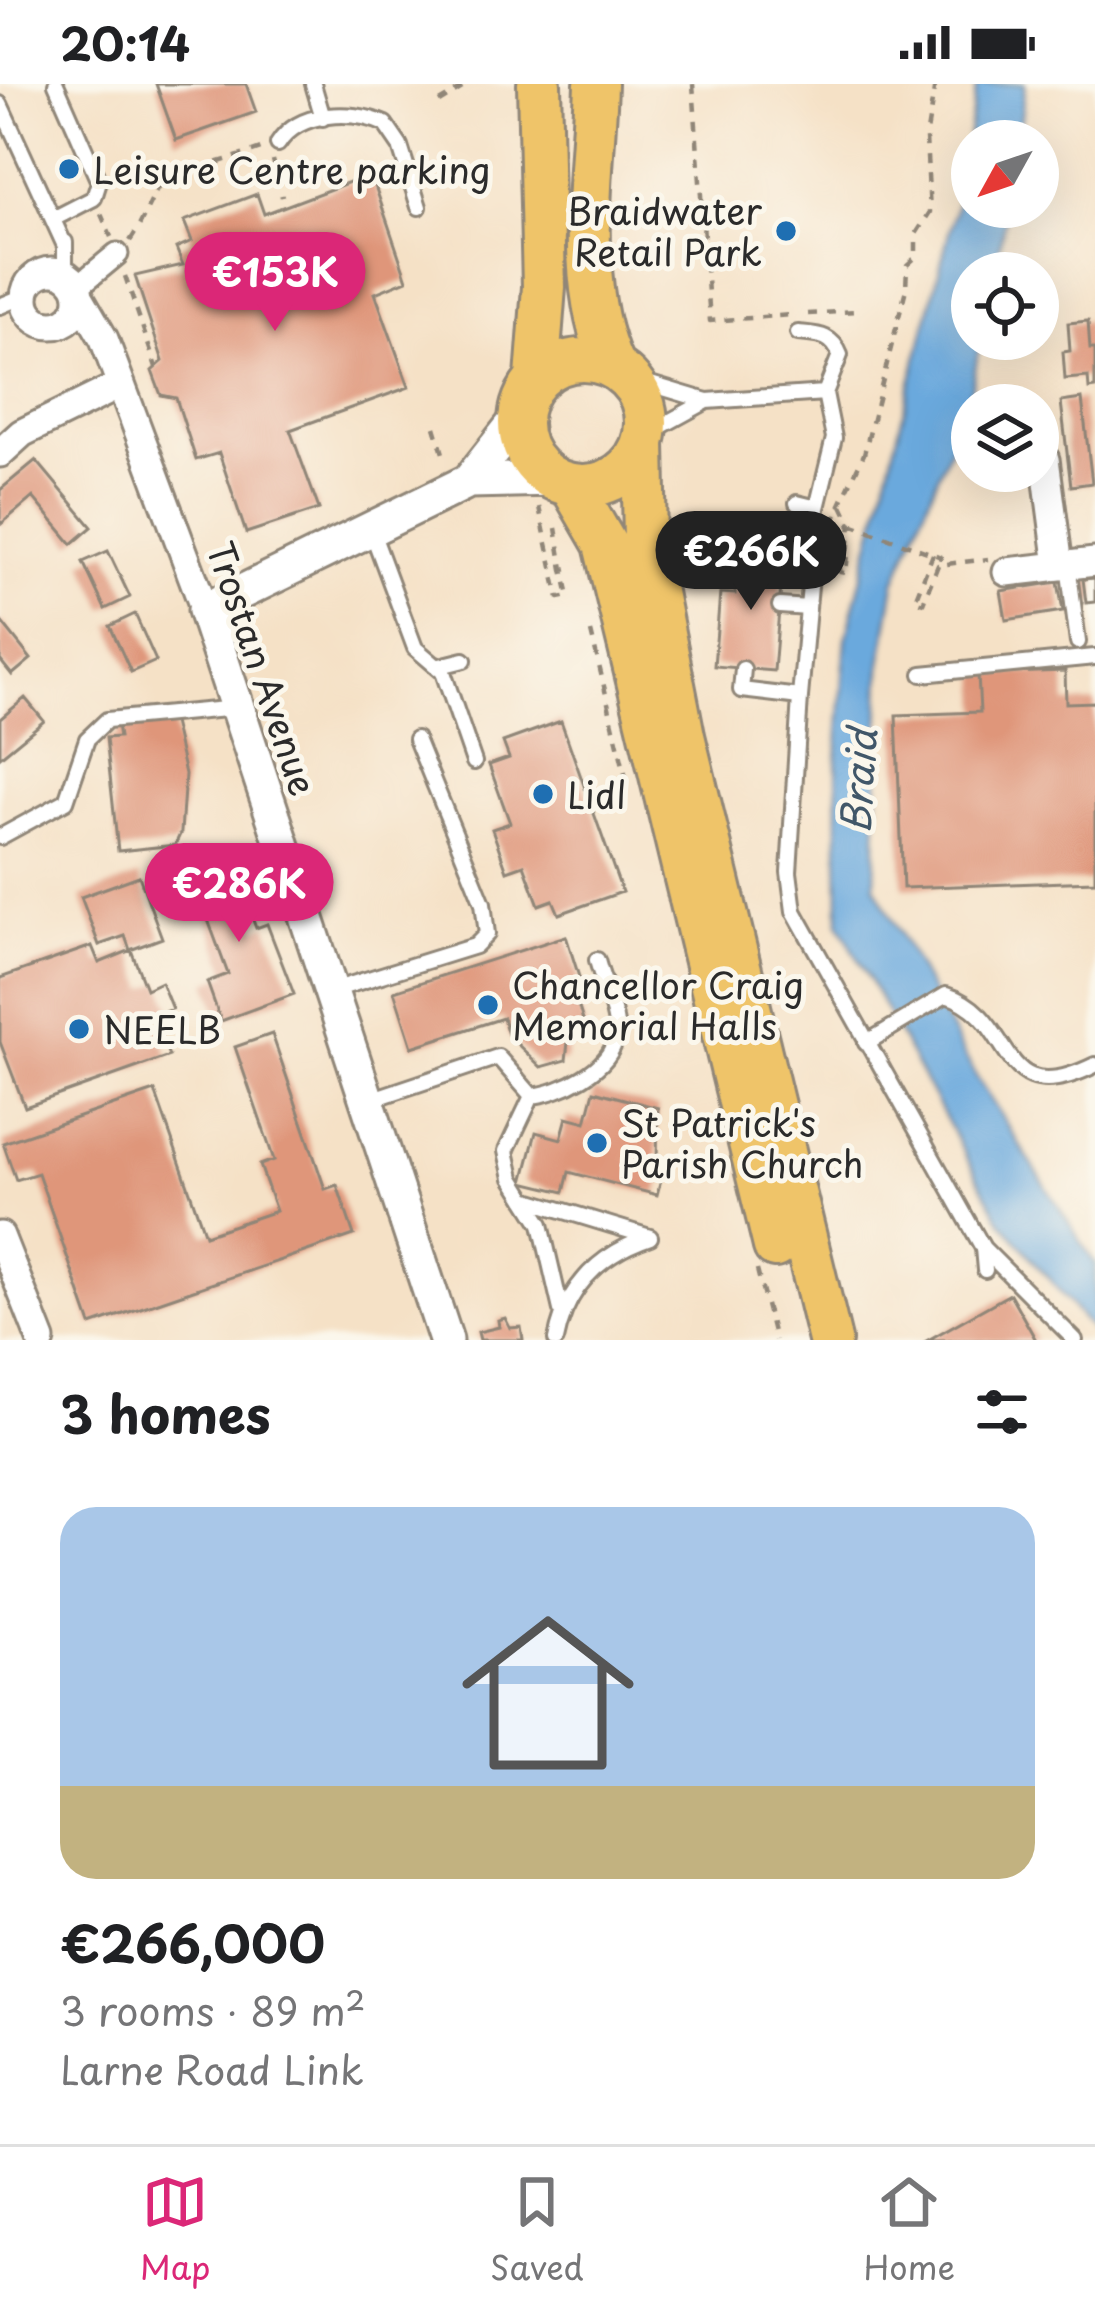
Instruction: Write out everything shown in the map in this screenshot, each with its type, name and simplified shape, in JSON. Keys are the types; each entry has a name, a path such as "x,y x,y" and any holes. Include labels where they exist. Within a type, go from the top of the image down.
{"main road":[{"path":"539,84 544,287 528,397 528,454 554,490 605,544 716,1012 802,1340"},
{"path":"596,84 591,273 596,329 645,408 645,541 683,736 830,1340"},
{"path":"528,397 573,360 620,372"},
{"path":"554,490 607,482 635,460 644,439"}],"street":[{"path":"0,453 22,433 115,376 79,338 12,301 38,274 71,276 118,257"},
{"path":"52,326 75,313 71,276"},
{"name":"Trostan Avenue","path":"71,276 92,310 205,610 366,1101 405,1254 446,1340"},
{"path":"205,610 465,483 528,397"},
{"path":"465,483 554,490"},
{"path":"1007,572 1074,564 1054,492"},
{"path":"0,1236 41,1340"}],"lane":[{"path":"56,84 99,182 94,197 59,216"},
{"path":"313,84 323,118"},
{"path":"0,104 59,216 71,276"},
{"path":"278,144 294,127 323,118 350,114 385,124 400,146 419,207"},
{"path":"798,333 826,336 840,355 825,394 834,438 818,508 800,697 789,872 794,911 982,1248 1075,1340"},
{"path":"620,372 706,401 825,394"},
{"path":"644,439 706,401"},
{"path":"797,502 818,508"},
{"path":"372,532 415,648 440,666 474,762"},
{"path":"1074,564 1078,642"},
{"path":"780,606 808,608"},
{"path":"922,674 1095,657"},
{"path":"440,666 464,659"},
{"path":"743,669 741,690 800,697"},
{"path":"0,837 66,802 87,740 106,720 237,708"},
{"path":"330,991 475,946 487,934 483,903 416,739"},
{"path":"532,1096 558,1093 609,1052 617,1035 597,960"},
{"path":"866,1043 946,995 977,1010 1005,1055 1030,1078 1056,1081 1095,1065"},
{"path":"366,1101 498,1058 532,1096"},
{"path":"532,1096 506,1151 512,1178 541,1224 561,1310 556,1340"},
{"path":"525,1199 650,1237 623,1246 586,1274 561,1310"},
{"path":"982,1248 985,1270"}],"path":[{"path":"439,101 470,84"},
{"path":"693,84 710,321 855,311"},
{"path":"812,574 833,555 841,503 864,454 906,289 907,265 916,257 916,235 930,212 926,138 935,84"},
{"path":"118,257 173,173 202,171 278,144"},
{"path":"278,144 272,161 282,197"},
{"path":"94,197 156,367"},
{"path":"118,284 127,281"},
{"path":"435,427 437,448 465,483"},
{"path":"554,490 549,551 559,598 568,596 555,536"},
{"path":"836,533 841,537 840,572 846,573 850,524 841,503"},
{"path":"850,524 933,554 941,557 922,603 915,600 933,554"},
{"path":"665,551 815,534"},
{"path":"549,551 558,549"},
{"path":"938,565 995,558 1007,572"}],"water":[{"path":"977,84 1025,84 1021,120 971,120"},
{"name":"Braid","path":"951,225 1003,228 998,252 951,252 951,360 977,360 972,384 951,384 951,444 895,582 881,665 875,886 974,1073 1095,1264 1095,1334 1001,1221 839,924 837,758 846,639"}],"building":[{"path":"156,84 246,84 256,112 176,140"},
{"path":"371,174 407,280 375,293 409,387 290,430 319,509 246,533 219,453 196,460 176,398 161,395 152,371 163,361 135,276 183,265 176,248 192,241 184,221 257,194 264,214"},
{"path":"1088,321 1090,349 1095,349 1095,388 1089,389 1088,377 1065,379 1063,352 1070,351 1068,323"},
{"path":"1082,399 1092,483 1071,486 1061,402"},
{"path":"36,460 92,527 72,544 33,497 0,525 0,490"},
{"path":"750,547 784,549 774,671 714,666 720,593 735,594 737,557 750,557"},
{"path":"108,551 130,597 105,609 83,562"},
{"path":"1095,578 1095,602 1086,603 1083,579"},
{"path":"1058,582 1063,611 1006,620 1001,591"},
{"path":"135,614 156,661 131,672 110,626"},
{"path":"0,620 31,659 12,675 0,660"},
{"path":"1065,671 1066,703 1095,702 1095,881 903,888 896,715 980,712 978,674"},
{"path":"25,698 44,721 0,757 0,719"},
{"path":"172,718 185,774 181,832 175,845 118,851 106,738 119,737 117,725"},
{"name":"Lidl","path":"561,721 622,892 559,914 553,900 539,905 524,865 507,871 492,829 510,823 489,765 509,758 503,742"},
{"path":"229,857 256,928 267,924 294,994 221,1021 207,982 228,974 190,871"},
{"path":"139,876 162,938 130,950 125,936 99,945 81,897"},
{"name":"Chancellor Craig Memorial Halls","path":"566,936 580,980 571,983 588,1036 568,1042 566,1060 541,1067 508,1035 503,1018 412,1047 394,991"},
{"name":"NEELB","path":"92,946 99,963 131,950 146,989 161,982 172,1009 153,1016 169,1056 25,1107 0,1042 0,978"},
{"path":"272,1034 325,1189 337,1185 354,1235 91,1325 38,1173 16,1180 3,1143 155,1091 205,1235 276,1211 260,1165 274,1160 235,1047"},
{"name":"St Patrick's Parish Church","path":"594,1091 658,1108 657,1162 665,1164 657,1195 569,1172 564,1192 523,1182 536,1132 561,1139 567,1117 586,1122"},
{"path":"1010,1294 1036,1340 928,1340"},
{"path":"505,1318 510,1328 521,1327 523,1340 480,1340 478,1332 499,1327 498,1320"}],"place":[{"name":"Leisure Centre parking","path":"69,169"},
{"name":"Braidwater Retail Park","path":"786,231"},
{"name":"Lidl","path":"543,794"},
{"name":"Chancellor Craig Memorial Halls","path":"488,1005"},
{"name":"NEELB","path":"79,1029"},
{"name":"St Patrick's Parish Church","path":"597,1143"}]}
